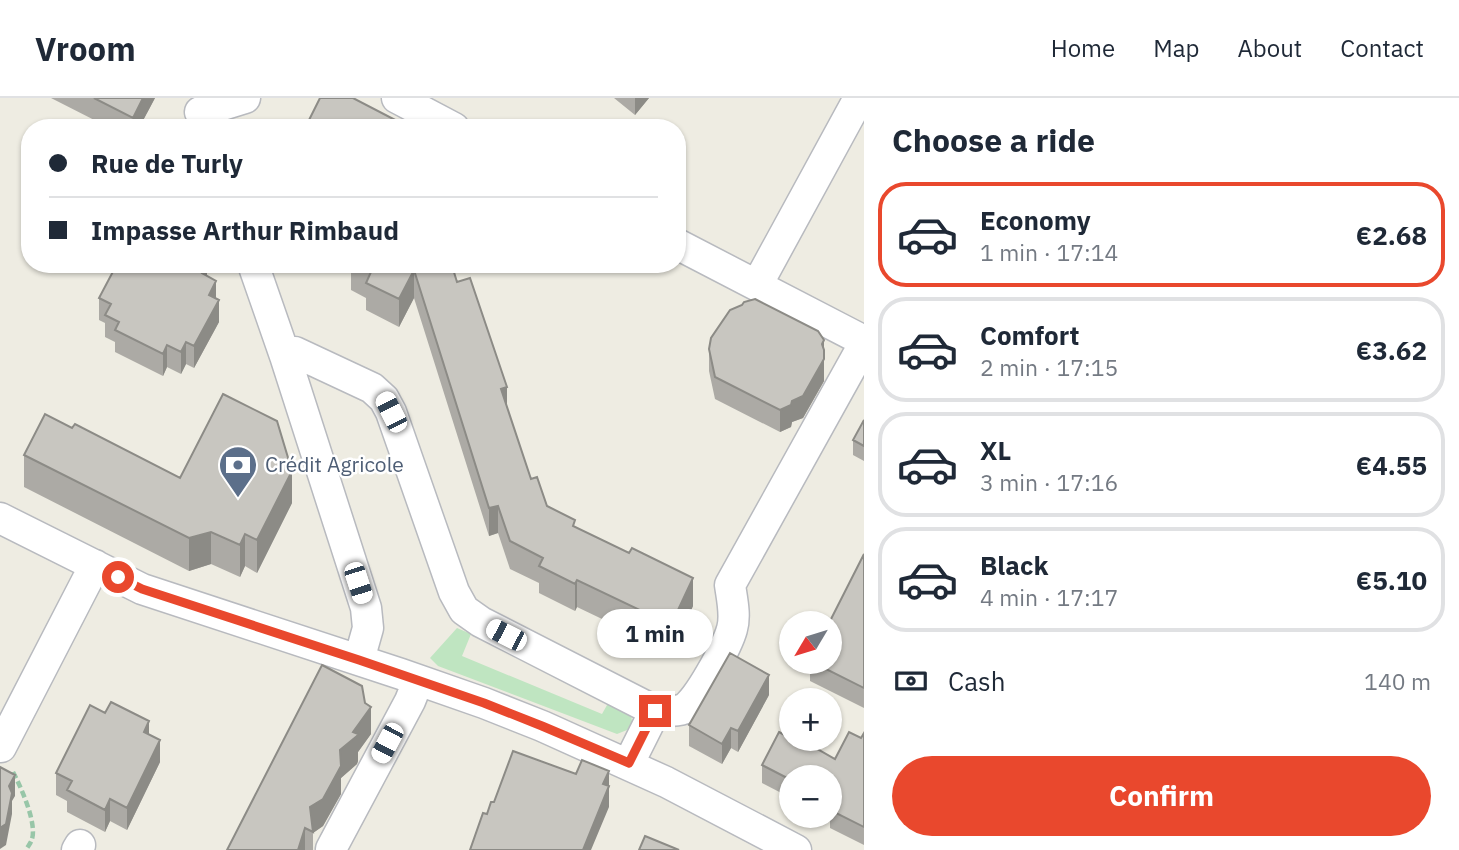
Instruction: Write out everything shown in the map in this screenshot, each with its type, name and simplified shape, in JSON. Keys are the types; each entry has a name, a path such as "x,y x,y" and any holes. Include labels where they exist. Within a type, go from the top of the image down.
{"street":[{"path":"200,112 245,98"},
{"path":"397,98 437,119"},
{"path":"757,285 859,98"},
{"path":"285,356 295,352 372,387 384,399 391,412 454,592 464,610 481,622 655,711 683,709 704,686 733,628 730,585 864,343 686,249"},
{"path":"256,273 366,608 368,628 359,660"},
{"path":"0,518 142,589 359,660 542,726 629,763 796,850"},
{"path":"1,747 95,565"},
{"path":"331,849 418,681"},
{"path":"629,763 655,711"}],"path":[{"path":"1,747 22,788 30,814 33,838 26,850"}],"green space":[{"path":"457,628 471,634 462,656 602,714 611,698 631,714 632,722 627,730 617,734 438,666 430,658"}],"building":[{"path":"94,98 143,98 133,118"},
{"path":"320,98 353,98 393,119 310,119"},
{"path":"112,273 202,273 216,281 209,295 219,300 194,346 186,342 181,352 167,345 163,354 115,330 119,322 105,315 111,304 99,298"},
{"path":"371,273 412,273 399,299 366,283"},
{"path":"415,273 454,273 457,282 470,278 507,387 501,389 531,479 537,477 547,506 575,520 573,526 629,553 632,548 693,578 671,625 577,580 575,584 539,566 543,558 510,541 498,506 489,508"},
{"path":"755,299 818,331 824,340 824,359 803,396 780,410 715,377 709,349 711,338 730,310"},
{"path":"223,394 277,421 292,471 257,540 245,534 240,545 211,532 189,538 24,455 45,414 72,428 75,424 180,478"},
{"path":"864,420 864,446 853,440"},
{"path":"864,554 864,688 836,674 842,674 842,611 835,611"},
{"path":"730,653 769,675 738,731 731,728 722,744 689,725"},
{"path":"322,665 362,686 365,703 371,707 353,732 358,734 357,736 340,750 341,766 323,799 310,807 313,832 305,828 298,850 227,850"},
{"path":"111,702 149,721 144,732 160,740 127,808 110,799 105,810 67,790 72,781 56,773 90,705 105,713"},
{"path":"779,732 779,751 821,751 835,759 839,751 842,751 849,732 861,738 864,733 864,827 842,816 842,765 779,765 779,774 762,765"},
{"path":"513,751 576,774 582,760 609,771 603,784 609,786 583,850 470,850 483,813 487,814 491,802 494,802"},
{"path":"0,767 15,775 9,786 12,793 6,824 0,828"},
{"path":"645,836 679,850 639,850"}],"place":[{"name":"Crédit Agricole","path":"238,499"}],"route":[{"path":"118,577 142,589 484,703 629,763 655,711"}]}
